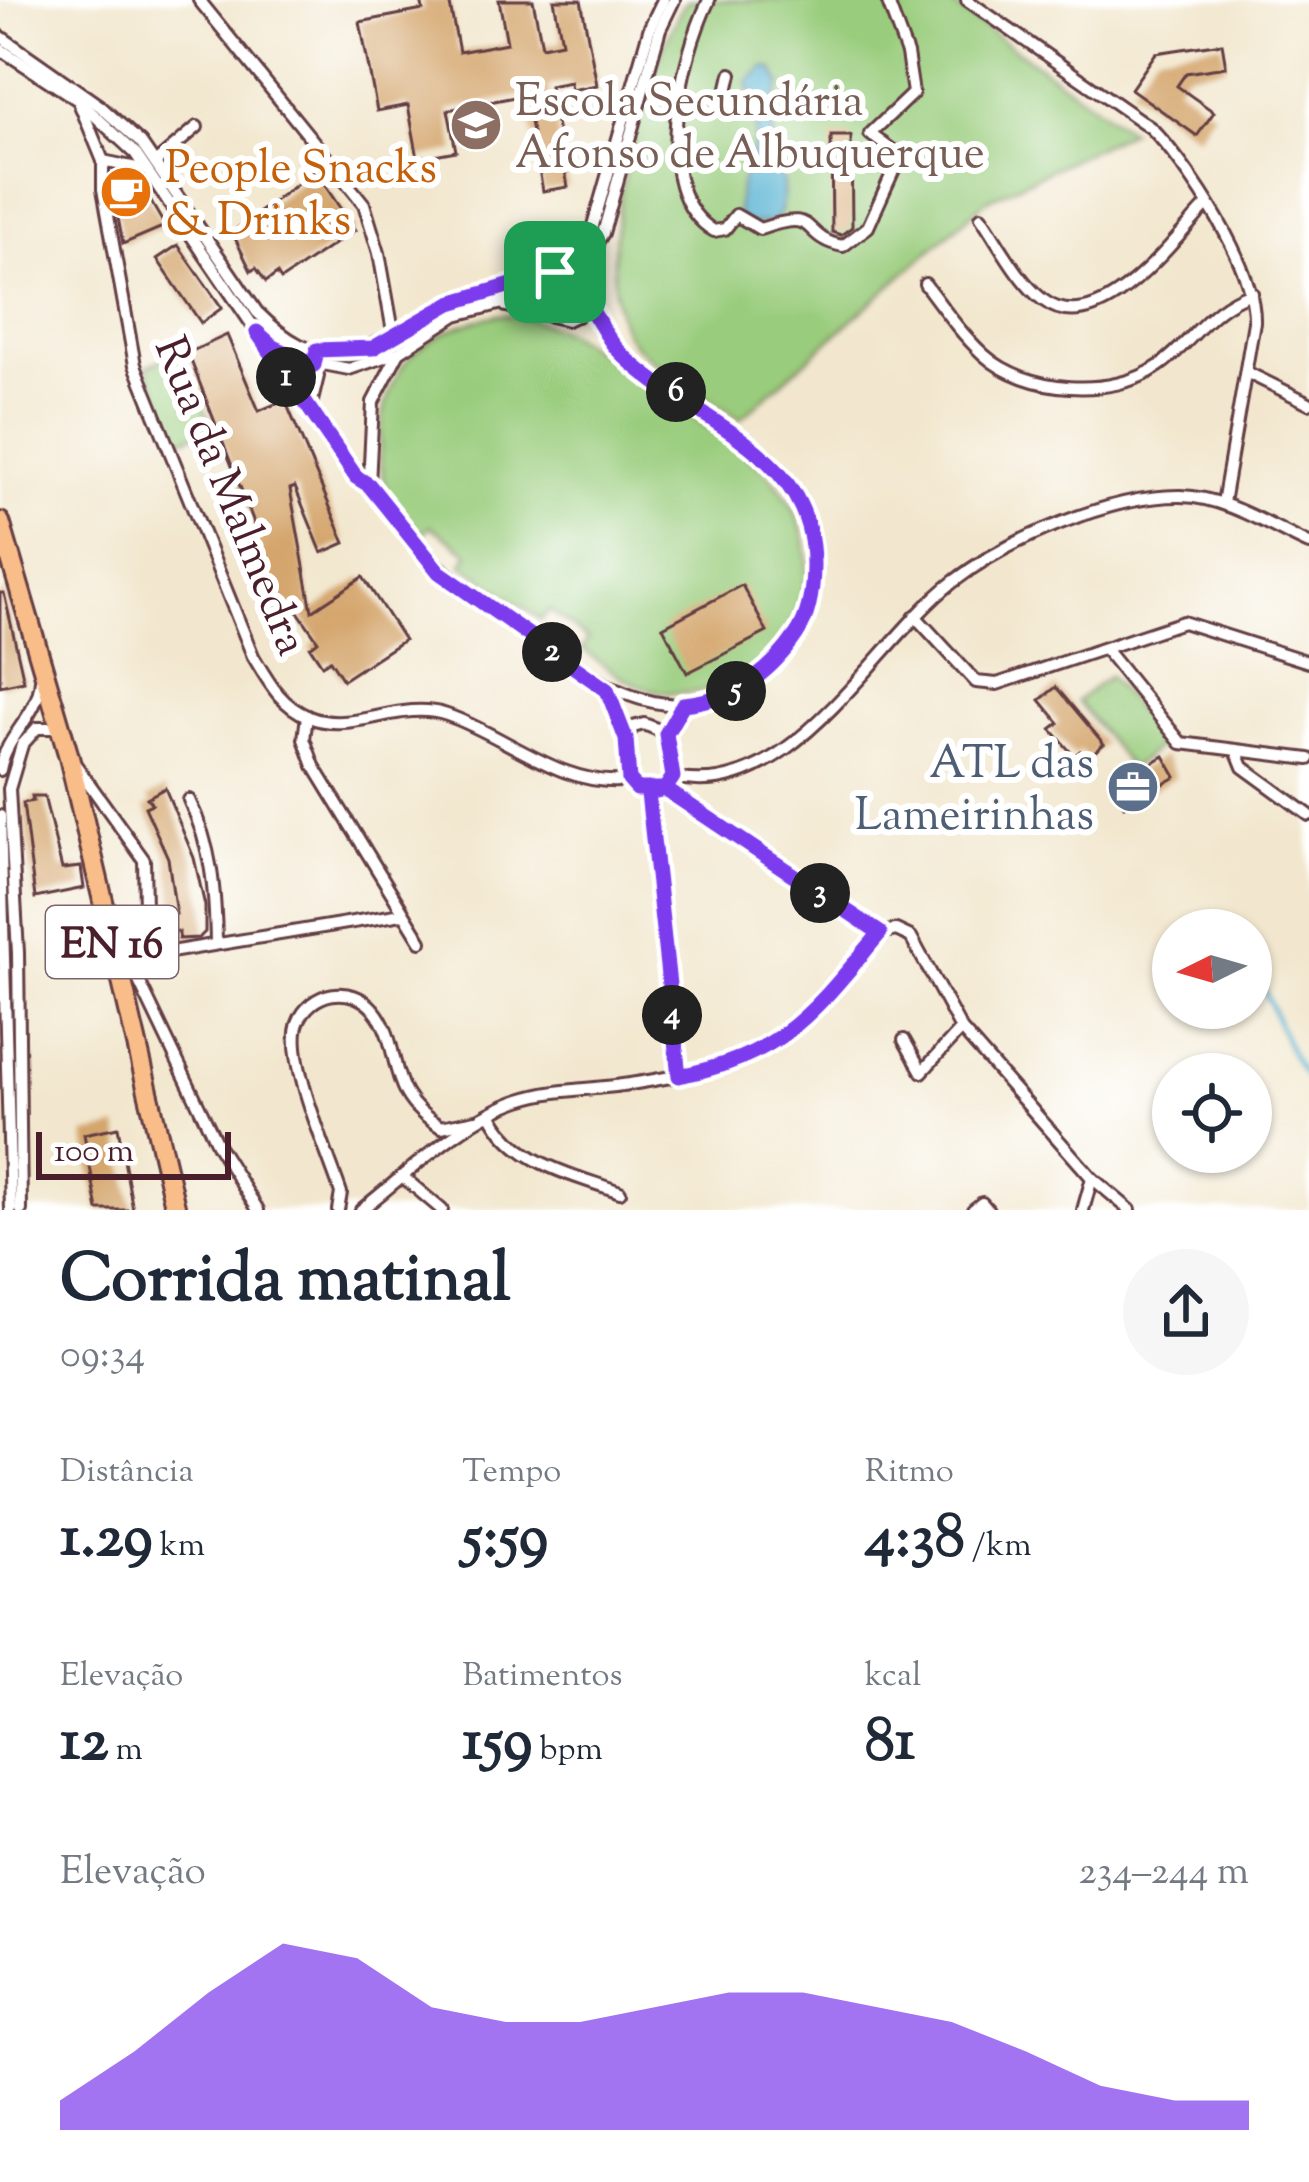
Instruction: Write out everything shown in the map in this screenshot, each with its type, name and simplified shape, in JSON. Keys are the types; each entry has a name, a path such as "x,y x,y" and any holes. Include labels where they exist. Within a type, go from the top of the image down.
{"main road":[{"name":"EN 16","path":"0,522 7,578 42,676 49,715 69,757 128,978 126,1010 176,1210"}],"street":[{"path":"199,0 364,204 380,253 394,337"},
{"path":"0,36 121,130 276,331 317,350 351,352 394,337 451,303 559,277 592,229 650,27 663,0"},
{"path":"591,309 598,246 660,29 674,0"},
{"path":"709,0 686,55 676,112 689,207 714,230 725,229 736,215 760,229 798,218 808,221 829,243 843,246 868,227 900,156 870,134 913,93 907,54 887,0"},
{"path":"967,0 1151,128 1173,150 1252,293 1248,373 1223,503"},
{"path":"0,49 121,130"},
{"name":"Rua da Malmedra","path":"78,100 103,161 103,189 135,365 253,656 278,698 307,716 333,723 411,709 445,714 580,777 609,783 629,780"},
{"path":"121,130 103,161 152,166 197,127"},
{"path":"95,148 121,130"},
{"path":"152,166 299,397 356,477 369,485 439,572 607,690 683,704 713,701 751,684 782,656 802,626 813,587 813,544 802,510 776,469 617,350 591,309 559,277"},
{"path":"981,217 1040,298 1058,309 1081,311 1118,296 1207,206"},
{"path":"257,332 274,347 314,365 349,369 399,352 456,315 501,304 559,277 598,246"},
{"path":"559,277 578,316"},
{"path":"925,284 987,358 1013,373 1075,387 1102,386 1158,367 1223,302 1252,293"},
{"path":"501,304 567,320 591,309"},
{"path":"299,397 317,350"},
{"path":"369,485 374,402 399,352"},
{"path":"310,409 318,376 314,365"},
{"path":"1248,373 1309,403"},
{"path":"673,777 691,782 725,777 759,767 792,747 952,583 1031,535 1151,499 1184,496 1223,503 1309,544"},
{"path":"915,616 976,682 997,684 1183,622 1309,662"},
{"path":"1105,649 1181,743 1309,759"},
{"path":"607,690 626,739 629,780 648,793 665,789 673,777 666,734 683,704"},
{"path":"0,770 10,739 49,715"},
{"path":"21,1210 18,952 4,790 22,745 49,715"},
{"path":"307,716 304,739 314,766 421,941"},
{"path":"626,739 633,728 644,724 666,734"},
{"path":"1237,752 1243,767 1309,815"},
{"path":"69,757 144,860 146,956"},
{"path":"665,789 880,933"},
{"path":"648,793 679,1076"},
{"path":"189,800 207,836 215,878 216,942"},
{"path":"0,816 11,1210"},
{"path":"258,1210 218,1145 153,1007 128,978 146,956 403,914"},
{"path":"338,1210 341,1193 296,1051 297,1025 310,1003 330,993 353,995 375,1011 402,1087 419,1114 441,1127 488,1116 547,1092 734,1065 786,1037 880,933 896,930 911,937 961,1029 1092,1178 1130,1210"},
{"path":"126,1010 153,1007"},
{"path":"904,1040 922,1072 961,1029"},
{"path":"361,1210 488,1116"},
{"path":"488,1116 503,1139 521,1154 620,1192"},
{"path":"403,1177 442,1210"},
{"path":"1083,1210 1092,1178"},
{"path":"974,1210 982,1203 988,1210"}],"green space":[{"path":"687,0 946,0 1130,131 986,201 740,419 646,355 634,344 619,315 614,274 616,226 625,173 655,71"},
{"path":"498,315 541,322 597,351 750,457 783,491 806,544 806,578 797,611 780,640 757,665 728,683 696,692 661,692 639,686 582,649 588,639 549,610 541,620 462,564 469,554 431,526 422,536 395,504 385,483 380,445 386,404 401,368 441,334"},
{"path":"181,352 212,427 178,441 147,366"},
{"path":"1109,676 1163,743 1131,769 1077,701"}],"water":[{"path":"764,67 773,69 781,84 772,125 783,187 776,219 755,224 743,221 738,198 756,133 748,82"}],"building":[{"path":"421,0 449,0 459,52 507,43 499,0 533,0 542,46 562,42 554,0 581,0 597,85 571,90 570,82 549,86 568,187 543,191 525,95 448,110 456,151 418,158 408,105 377,111 360,22 423,10"},
{"path":"1222,43 1226,67 1186,73 1177,86 1214,112 1197,136 1131,89 1156,53"},
{"path":"831,136 851,136 852,227 841,235 832,232"},
{"path":"315,171 355,230 281,280 277,274 266,282 256,268 251,271 232,232"},
{"path":"124,176 137,178 165,226 123,244 113,191"},
{"path":"178,245 222,308 201,323 157,259"},
{"path":"227,335 259,411 285,400 345,543 322,553 295,487 290,489 312,611 363,577 404,640 343,680 330,660 322,665 310,647 318,641 294,606 270,608 253,520 188,353"},
{"path":"742,585 767,632 687,673 663,627"},
{"path":"0,593 4,593 24,681 0,686"},
{"path":"1056,687 1104,744 1087,758 1080,751 1074,756 1051,729 1059,723 1040,700"},
{"path":"1164,756 1176,777 1124,806 1113,786"},
{"path":"165,788 194,858 205,906 205,932 199,938 179,939 179,932 171,932 171,914 176,914 168,858 145,807 152,804 147,798"},
{"path":"32,796 44,796 62,869 81,867 84,888 35,898 23,803 33,801"},
{"path":"118,1127 133,1210 98,1210 84,1134"}],"waterway":[{"path":"1272,1010 1309,1079"}],"place":[{"name":"Escola Secundária Afonso de Albuquerque","path":"476,125"},
{"name":"People Snacks & Drinks","path":"126,192"},
{"name":"ATL das Lameirinhas","path":"1133,787"}],"route":[{"path":"555,272 451,303 373,348 317,350 314,365 274,347 257,332 356,477 369,485 439,572 607,690 626,739 629,780 637,789 648,793 665,789 880,933 786,1037 734,1065 679,1076 648,793 656,793 665,789 673,777 666,734 683,704 713,701 751,684 782,656 802,626 813,587 813,544 802,510 776,469 742,439 617,350 591,309 555,272"}]}
